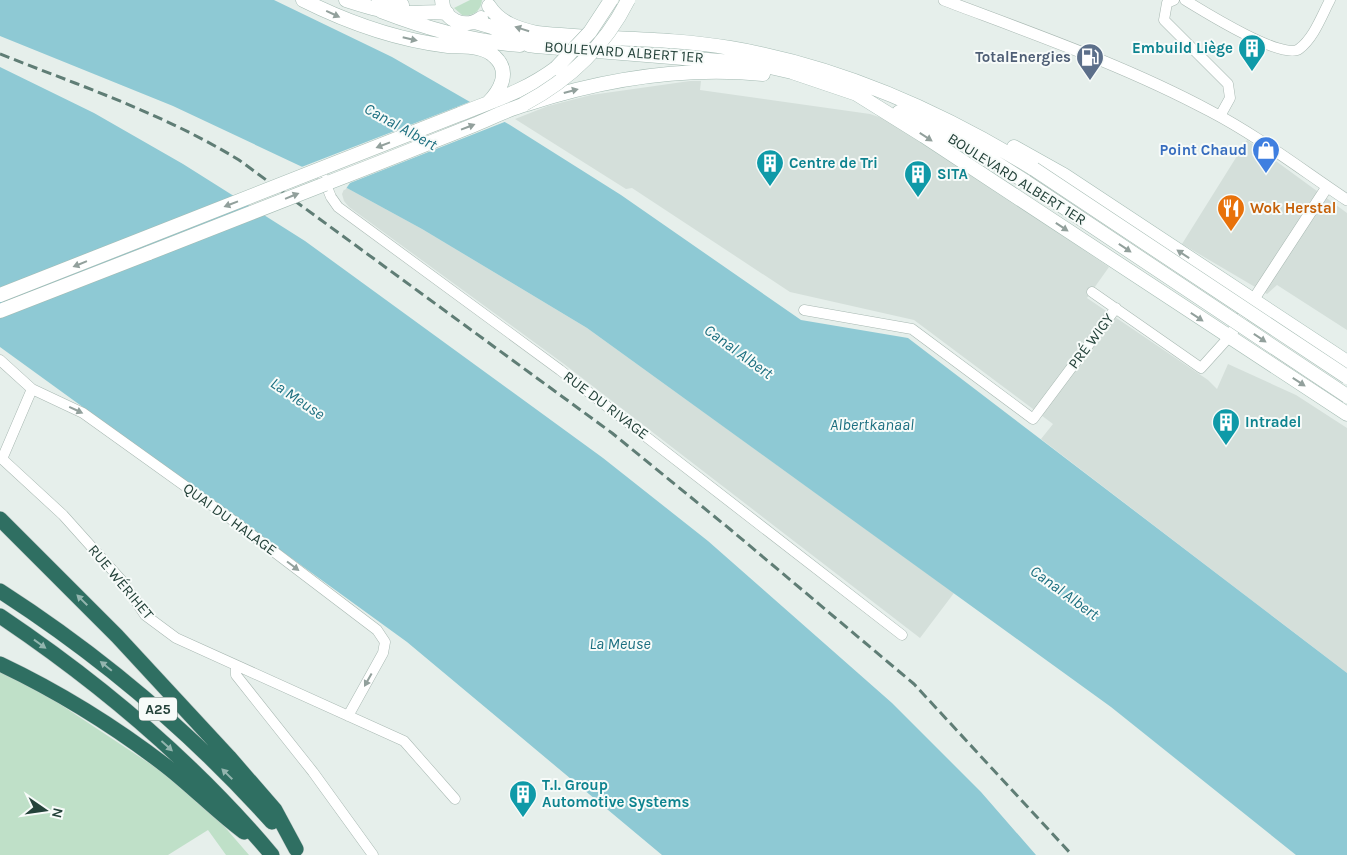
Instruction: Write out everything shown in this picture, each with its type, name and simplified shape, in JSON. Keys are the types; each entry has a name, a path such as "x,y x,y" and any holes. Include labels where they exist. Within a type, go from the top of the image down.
{"highway":[{"name":"A25","path":"0,519 117,636 196,721 275,810 298,852"},
{"name":"A25","path":"0,591 94,656 166,716 229,776 298,852"},
{"name":"A25","path":"0,616 73,668 129,713 221,797 268,849"},
{"name":"A25","path":"0,664 54,691 114,728 167,767 227,819 268,849"}],"main road":[{"path":"303,0 363,26 424,42 488,51 497,58 503,74 500,89 488,103"},
{"name":"BOULEVARD ALBERT 1ER","path":"346,0 411,5 437,0"},
{"path":"0,295 534,84 556,68 590,32 611,0"},
{"path":"524,104 553,87 581,64 612,28 628,0"},
{"path":"385,3 418,24 463,36 529,45"},
{"name":"BOULEVARD ALBERT 1ER","path":"385,3 412,13 432,11 444,7 459,23 475,22 492,27 529,45 727,60 775,67 855,93 955,138 1026,182 1347,396"},
{"name":"BOULEVARD ALBERT 1ER","path":"475,22 483,16 489,3"},
{"name":"BOULEVARD ALBERT 1ER","path":"489,3 494,13 508,24 531,32 710,46 784,59 868,87 936,116 1034,169 1347,377"},
{"path":"0,311 524,104 585,87 637,76 689,71 722,71 811,78"},
{"path":"855,93 924,136 1228,338 1347,414"},
{"path":"936,116 971,127 1035,158 1347,362"}],"street":[{"path":"945,0 1135,74 1220,116 1347,200"},
{"path":"1174,0 1167,3 1164,20 1228,84 1230,98 1220,116"},
{"path":"1185,0 1236,30 1285,52 1298,50 1310,37 1330,0"},
{"name":"RUE DU RIVAGE","path":"320,170 325,184 338,207 560,370 902,635"},
{"path":"1228,338 1327,187"},
{"path":"1092,292 1116,308"},
{"name":"PRÉ WIGY","path":"804,310 912,328 1033,420 1116,308 1202,368 1228,338"},
{"name":"QUAI DU HALAGE","path":"0,360 32,389 83,413 232,519 377,630 385,642 383,653 348,716"},
{"path":"1,458 32,389"},
{"name":"RUE WÉRIHET","path":"1,458 64,515 123,582 145,615 176,638 404,741 455,799"},
{"path":"236,666 236,675 313,772 373,855"}],"shaded area":[{"path":"701,81 700,90 870,114 894,122 1109,267 1087,298 1208,380 1217,389 1228,364 1296,395 1347,428 1347,673 1041,439 1053,424 914,320 790,292 632,188 626,189 515,119 548,106 591,95"},
{"path":"1247,140 1347,213 1347,330 1277,285 1267,294 1182,244"},
{"path":"345,187 422,229 587,328 954,593 920,638 564,364 349,207 344,201 342,194"}],"green space":[{"path":"470,0 482,0 480,7 473,14 462,15 454,8"},
{"path":"0,670 28,683 176,781 223,825 249,855 226,855 208,830 168,855 0,855"}],"water":[{"name":"Albertkanaal","path":"0,0 274,0 392,57 510,125 621,195 801,320 908,338 1347,673 1347,855 1296,855 1111,707 587,328 422,229 345,187 173,106 0,36"},
{"name":"La Meuse","path":"0,67 94,113 183,164 305,241 603,458 708,541 892,703 981,792 1036,855 662,855 407,642 0,347"}],"pier":[{"path":"472,101 507,121 350,183 345,190 299,168"}],"railway":[{"path":"0,54 152,115 239,160 612,433 914,684 1072,855"}],"place":[{"name":"Embuild Liège","path":"1252,72"},
{"name":"TotalEnergies","path":"1090,81"},
{"name":"Point Chaud","path":"1266,174"},
{"name":"Centre de Tri","path":"770,187"},
{"name":"SITA","path":"918,198"},
{"name":"Wok Herstal","path":"1231,232"},
{"name":"Intradel","path":"1226,446"},
{"name":"T.I. Group Automotive Systems","path":"523,818"}],"water label":[{"name":"Canal Albert","path":"401,126"},
{"name":"Canal Albert","path":"739,351"},
{"name":"Canal Albert","path":"1065,592"}]}
